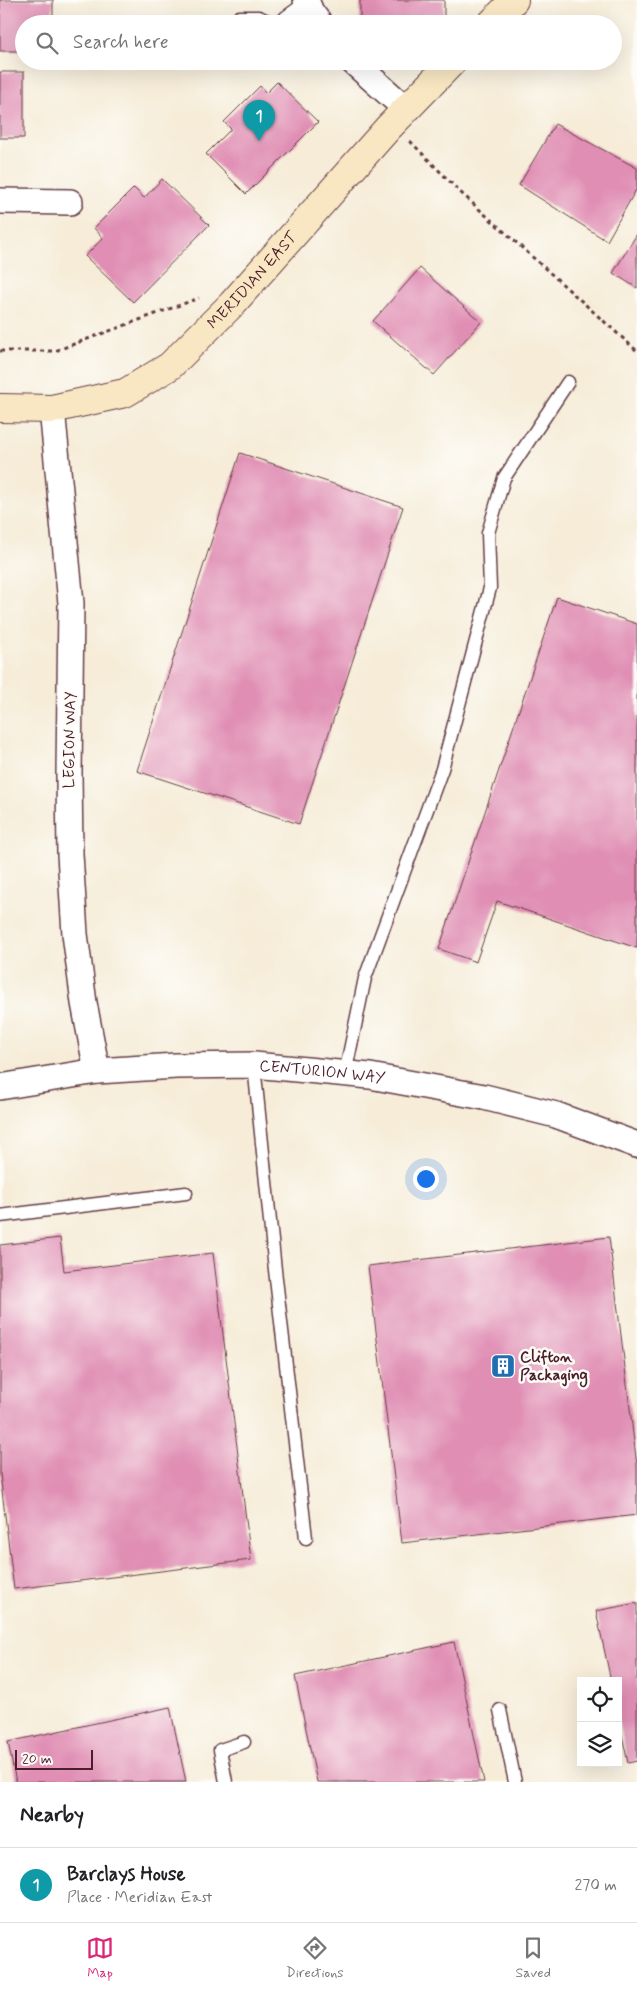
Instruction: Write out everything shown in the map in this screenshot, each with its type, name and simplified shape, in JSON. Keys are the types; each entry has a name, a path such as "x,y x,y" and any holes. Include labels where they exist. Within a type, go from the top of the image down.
{"street":[{"path":"500,15 514,0"},
{"path":"307,1 313,15"},
{"path":"362,70 406,109"},
{"name":"MERIDIAN EAST","path":"0,408 52,409 125,393 170,366 232,304 406,109 444,70"},
{"path":"0,202 70,202"},
{"name":"LEGION WAY","path":"52,409 71,603 68,775 75,934 97,1071"},
{"name":"CENTURION WAY","path":"0,1087 97,1071 176,1066 254,1065 370,1076 484,1097 556,1115 637,1145"}],"lane":[{"path":"289,15 307,1"},
{"path":"345,1074 365,978 442,769 490,588 488,533 504,478 568,382"},
{"path":"254,1065 275,1270 306,1538"},
{"path":"0,1216 186,1193"},
{"path":"500,1710 515,1782"},
{"path":"226,1782 220,1750 244,1742"}],"path":[{"path":"411,142 460,192 637,351"},
{"path":"0,351 55,350 204,296"}],"building":[{"path":"0,0 53,0 53,15 15,15 15,51 0,51"},
{"path":"360,0 444,0 444,15 360,15"},
{"path":"0,72 24,72 24,138 0,138"},
{"path":"277,82 318,122 246,194 206,154 231,129 224,122 260,86 266,93"},
{"path":"555,124 637,168 637,188 607,241 519,185"},
{"path":"162,179 209,225 133,302 85,256 103,238 94,228 134,188 144,198"},
{"path":"637,234 637,288 613,273"},
{"path":"420,268 481,322 434,375 373,321"},
{"path":"240,453 403,507 299,824 137,771"},
{"path":"557,597 637,624 637,948 497,901 476,962 439,949"},
{"name":"Clifton Packaging","path":"609,1237 637,1466 637,1515 402,1543 368,1266"},
{"path":"60,1238 64,1271 213,1253 251,1560 14,1589 0,1474 0,1245"},
{"path":"637,1603 637,1761 628,1763 622,1735 622,1677 610,1677 596,1611"},
{"path":"454,1642 484,1782 317,1782 295,1676"},
{"path":"170,1707 186,1782 16,1782 8,1742"}],"place":[{"name":"Barclays House","path":"259,141"},
{"name":"Clifton Packaging","path":"503,1366"}]}
